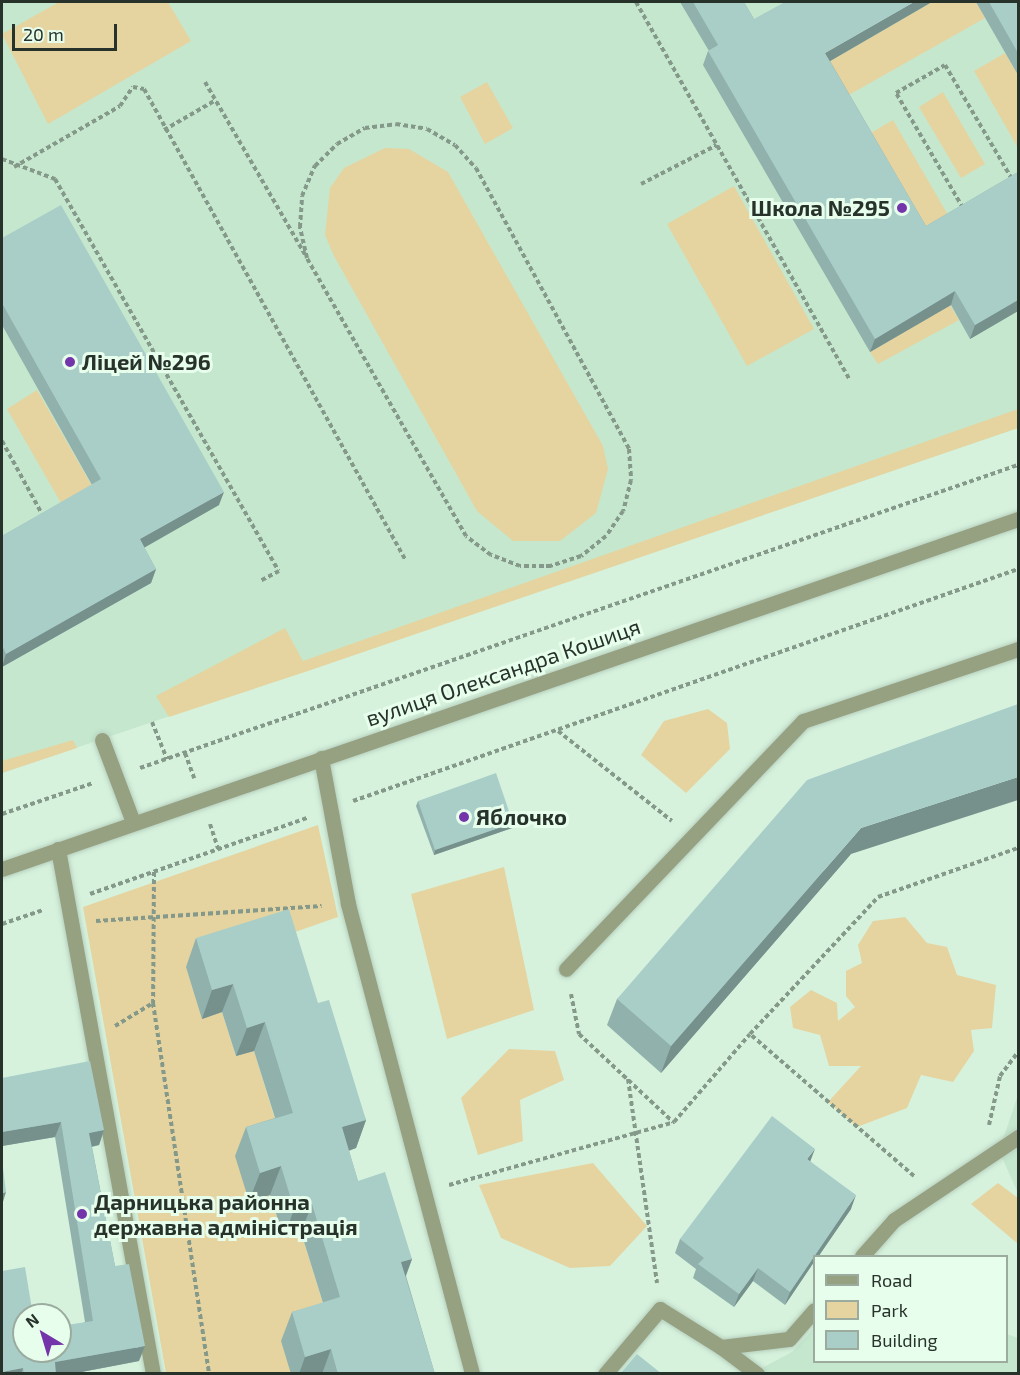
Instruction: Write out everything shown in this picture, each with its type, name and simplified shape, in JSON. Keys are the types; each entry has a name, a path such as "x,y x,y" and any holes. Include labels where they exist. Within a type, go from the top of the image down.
{"street":[{"name":"вулиця Олександра Кошиця","path":"2,868 1018,519"},
{"path":"566,969 803,721 1018,649"},
{"path":"102,740 133,822"},
{"path":"321,758 348,904 472,1374"},
{"path":"58,849 153,1374"},
{"path":"864,1255 894,1220 1018,1137"},
{"path":"605,1374 660,1309 722,1347 757,1374"},
{"path":"722,1347 789,1339 813,1311"}],"path":[{"path":"636,2 849,379"},
{"path":"966,214 896,93 945,65 1016,184"},
{"path":"205,82 466,536 491,555 520,566 571,559 606,536 623,510 631,480 629,449 476,168 455,145 427,129 396,124 365,128 337,144 315,166 302,196 300,227 307,258"},
{"path":"14,166 120,106 133,87 144,89 164,130 405,559"},
{"path":"164,130 216,100"},
{"path":"641,184 717,144"},
{"path":"2,159 14,166 55,179 279,571 260,581"},
{"path":"2,441 46,522"},
{"path":"2,814 1018,465"},
{"path":"2,924 1018,569"},
{"path":"152,722 167,759"},
{"path":"557,730 692,838"},
{"path":"424,1192 674,1122 750,1034 878,897 1018,848"},
{"path":"154,872 153,1004 208,1374"},
{"path":"71,922 153,919 348,904"},
{"path":"566,969 579,1034 674,1122"},
{"path":"94,1039 153,1004"},
{"path":"750,1034 935,1194"},
{"path":"979,1164 1000,1076 1018,1052"},
{"path":"628,1079 660,1309"}],"shaded area":[{"path":"2,2 1018,2 1018,428 2,773"},
{"path":"1018,1095 1018,1193 999,1151"},
{"path":"813,1329 813,1363 1008,1363 1008,1334 1018,1338 1018,1373 751,1374 792,1352"}],"green space":[{"path":"59,2 168,2 191,41 48,124 2,34"},
{"path":"932,2 976,2 985,18 840,100 820,67"},
{"path":"1005,53 1018,75 1018,148 974,71"},
{"path":"487,82 513,128 485,144 460,97"},
{"path":"943,92 985,164 961,178 919,107"},
{"path":"893,120 952,222 921,240 862,138"},
{"path":"385,148 409,149 448,172 603,446 608,469 596,513 560,541 513,541 477,511 334,256 325,235 330,188 344,168"},
{"path":"734,186 814,329 747,366 667,224"},
{"path":"950,305 959,320 878,364 870,352"},
{"path":"37,390 96,493 65,510 7,409"},
{"path":"1018,409 1018,428 308,671 169,717 156,696 285,628 303,661"},
{"path":"708,709 727,723 730,749 686,793 641,755 664,721"},
{"path":"73,740 77,748 2,773 2,761"},
{"path":"318,825 338,917 278,938 222,1012 236,1056 254,1051 282,1142 249,1201 270,1195 284,1238 301,1232 330,1326 291,1373 166,1373 83,907"},
{"path":"504,867 534,1010 447,1039 411,894"},
{"path":"905,917 927,943 947,947 957,975 996,985 992,1028 971,1030 974,1051 953,1082 921,1075 907,1108 857,1127 828,1102 861,1066 829,1066 820,1035 793,1028 790,1007 811,990 837,1003 838,1021 855,1007 846,996 846,971 862,963 858,945 873,921"},
{"path":"509,1049 555,1051 564,1080 520,1100 523,1141 478,1155 461,1098"},
{"path":"593,1163 647,1226 610,1266 570,1268 501,1238 479,1185"},
{"path":"998,1183 1018,1198 1018,1244 971,1204"}],"building":[{"path":"693,2 744,2 754,19 785,2 914,2 825,53 926,226 1018,172 1018,300 975,325 955,291 875,339 708,51 718,45"},
{"path":"989,2 1018,2 1018,53"},
{"path":"61,205 224,492 140,539 156,569 6,654 2,645 2,536 101,479 2,306 2,238"},
{"path":"1018,704 1018,777 861,828 671,1046 617,999 807,780"},
{"name":"Яблочко","path":"496,773 513,823 435,850 418,801"},
{"path":"289,909 318,1003 329,1000 366,1120 342,1127 358,1181 385,1172 412,1259 401,1262 435,1374 338,1374 331,1349 305,1357 292,1312 340,1297 312,1204 294,1209 281,1166 260,1173 246,1127 293,1113 265,1022 247,1028 233,984 212,990 196,938"},
{"name":"Дарницька районна державна адміністрація","path":"90,1061 104,1130 89,1133 115,1266 129,1264 145,1346 72,1359 72,1324 93,1321 61,1122 2,1132 2,1078"},
{"path":"772,1116 815,1149 807,1159 856,1195 790,1292 758,1268 739,1294 698,1264 704,1258 680,1239"},
{"path":"2,1160 6,1192 2,1193"},
{"name":"Дарницька районна державна адміністрація","path":"25,1267 31,1303 12,1303 12,1363 55,1363 56,1374 24,1374 23,1368 2,1372 2,1271"},
{"path":"637,1354 662,1374 620,1374"}],"place":[{"name":"Школа №295","path":"902,208"},
{"name":"Ліцей №296","path":"70,362"},
{"name":"Яблочко","path":"464,817"},
{"name":"Дарницька районна державна адміністрація","path":"82,1214"}]}
